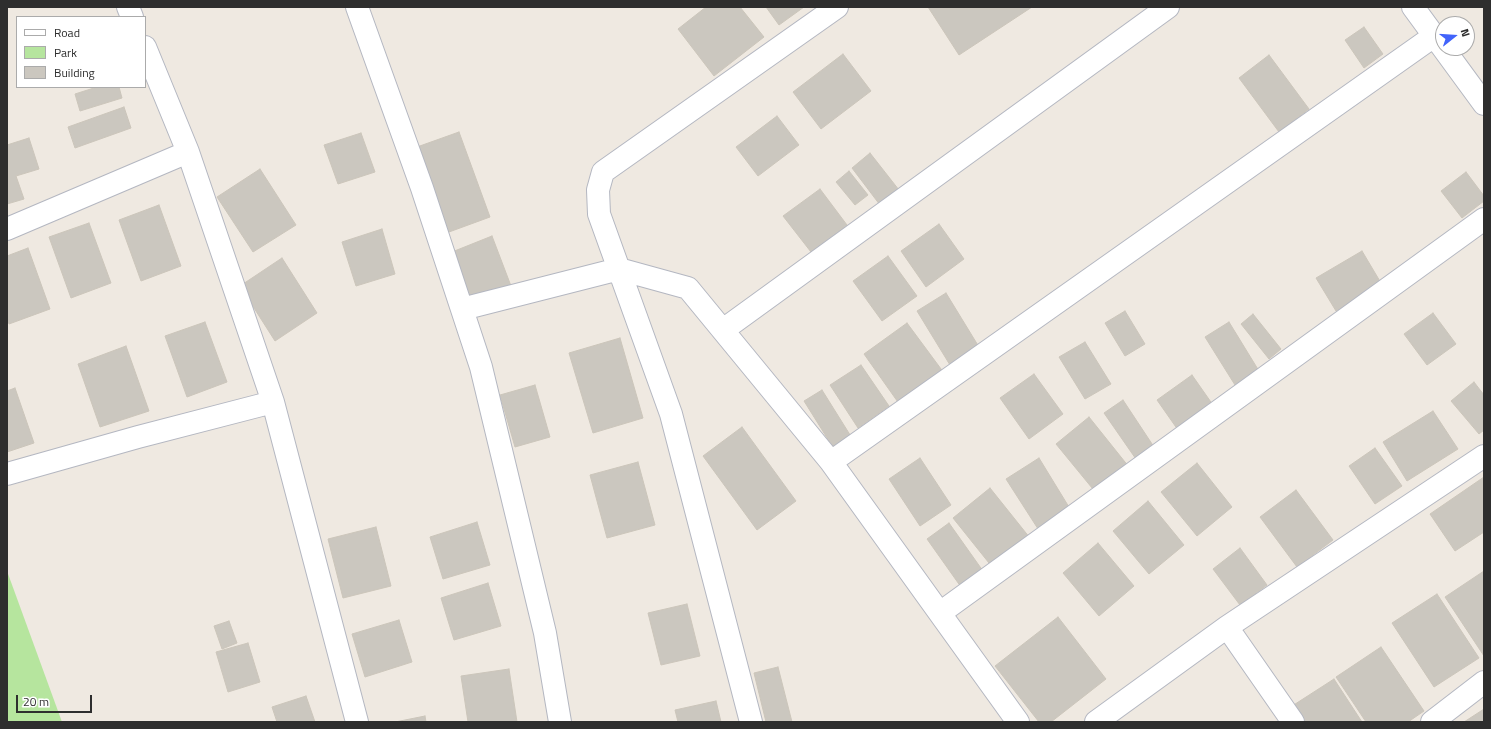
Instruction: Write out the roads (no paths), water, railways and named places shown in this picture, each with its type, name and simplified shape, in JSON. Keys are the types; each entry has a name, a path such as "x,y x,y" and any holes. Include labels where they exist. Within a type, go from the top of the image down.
{"street":[{"path":"357,7 422,188 481,367 545,633 560,722"},
{"path":"751,722 671,414 599,214 598,190 603,172 837,7"},
{"path":"724,330 1168,7"},
{"path":"1413,7 1484,104"},
{"path":"831,462 1434,36"},
{"path":"146,49 188,152 273,402 357,722"},
{"path":"7,229 188,152"},
{"path":"940,613 1484,219"},
{"path":"462,308 619,268 688,288 831,462 1018,722"},
{"path":"7,474 138,437 273,402"},
{"path":"1096,722 1227,627 1484,456"},
{"path":"1227,627 1293,722"},
{"path":"1432,722 1484,682"}]}
